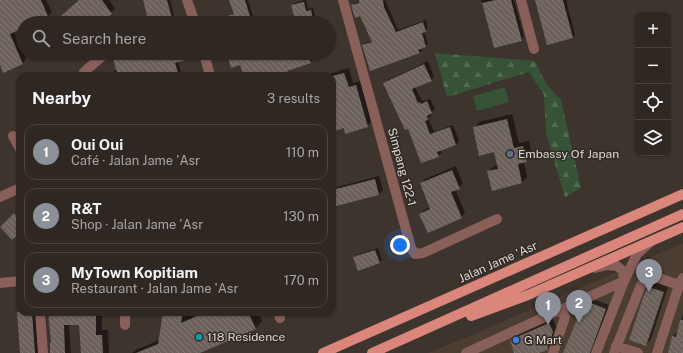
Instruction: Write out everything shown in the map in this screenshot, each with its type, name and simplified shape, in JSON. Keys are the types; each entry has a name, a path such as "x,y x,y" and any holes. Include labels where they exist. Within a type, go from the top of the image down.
{"main road":[{"name":"Jalan Jame 'Asr","path":"324,353 683,194"},
{"path":"372,353 683,214"},
{"path":"410,336 501,305 586,270 683,227"}],"street":[{"path":"187,0 192,16"},
{"name":"Simpang 122-1","path":"343,0 411,248 415,254 423,253 497,219"},
{"path":"522,0 534,49"},
{"path":"84,72 98,60"},
{"path":"206,60 209,72"},
{"path":"13,136 16,142"},
{"path":"0,197 16,190"},
{"path":"596,353 624,281 637,254 651,241"},
{"path":"586,270 607,266 617,266 623,271 624,281"},
{"path":"638,353 615,349 641,285 650,275 681,281 657,353"},
{"path":"466,353 485,349 562,309 624,281"},
{"path":"0,284 16,282"},
{"path":"553,353 565,317 562,309"},
{"path":"40,316 43,353"},
{"path":"125,316 125,325"}],"shaded area":[{"path":"683,243 683,353 428,353 472,335"}],"green space":[{"path":"435,53 535,61 546,84 561,100 581,188 565,197 546,133 544,95 529,72 447,97"},
{"path":"505,87 509,102 477,111 473,96"}],"building":[{"path":"0,0 41,0 48,16 16,16 16,31 10,34 16,48 16,60 21,60 23,64 3,73 0,65"},
{"path":"79,0 102,0 112,14 109,16 61,16"},
{"path":"143,0 167,0 171,16 147,16"},
{"path":"229,0 245,0 250,16 227,16 234,14"},
{"path":"359,0 383,0 384,7 396,32 423,22 426,32 422,33 426,47 418,50 420,53 370,71 362,45 372,42 360,16 355,18 351,5 359,3"},
{"path":"495,0 511,0 522,41 494,48 482,3"},
{"path":"535,0 563,0 573,38 547,45"},
{"path":"304,2 306,11 311,10 312,16 294,16 291,5"},
{"path":"113,60 185,60 175,63 178,72 117,72"},
{"path":"229,60 310,60 311,63 287,71 288,72 243,72 240,65 231,68"},
{"path":"424,64 432,81 412,89 418,103 420,102 421,104 427,101 432,113 427,116 428,120 425,121 430,134 450,127 456,145 437,152 439,157 421,163 408,129 405,130 383,83"},
{"path":"344,73 349,87 356,85 368,127 345,134 344,128 336,131 336,75"},
{"name":"Embassy Of Japan","path":"507,119 514,148 523,146 527,162 518,164 522,183 492,191 487,171 498,169 494,152 479,156 473,127"},
{"path":"452,170 460,189 451,192 462,218 428,233 419,214 430,209 420,183"},
{"path":"375,179 379,195 336,206 336,189"},
{"path":"14,213 16,215 16,236 12,240 0,227"},
{"path":"375,250 380,263 358,271 353,257"},
{"path":"648,287 664,292 646,346 629,340"},
{"path":"591,303 606,309 590,353 563,353 582,307"},
{"path":"17,316 32,316 35,353 20,353"},
{"path":"48,316 96,316 96,335 102,335 103,353 81,353 79,325 64,325 65,353 50,353 51,342"},
{"name":"118 Residence","path":"162,316 182,316 181,323 197,316 250,316 256,329 200,353 136,353 158,344"},
{"path":"680,320 683,320 683,353 668,353 672,336 676,337"},
{"path":"549,323 553,332 547,350 539,353 514,353 510,340"}],"place":[{"name":"Embassy Of Japan","path":"510,154"},
{"name":"MyTown Kopitiam","path":"649,292"},
{"name":"R&T","path":"579,323"},
{"name":"Oui Oui","path":"548,325"},
{"name":"118 Residence","path":"199,337"},
{"name":"G Mart","path":"516,340"}]}
